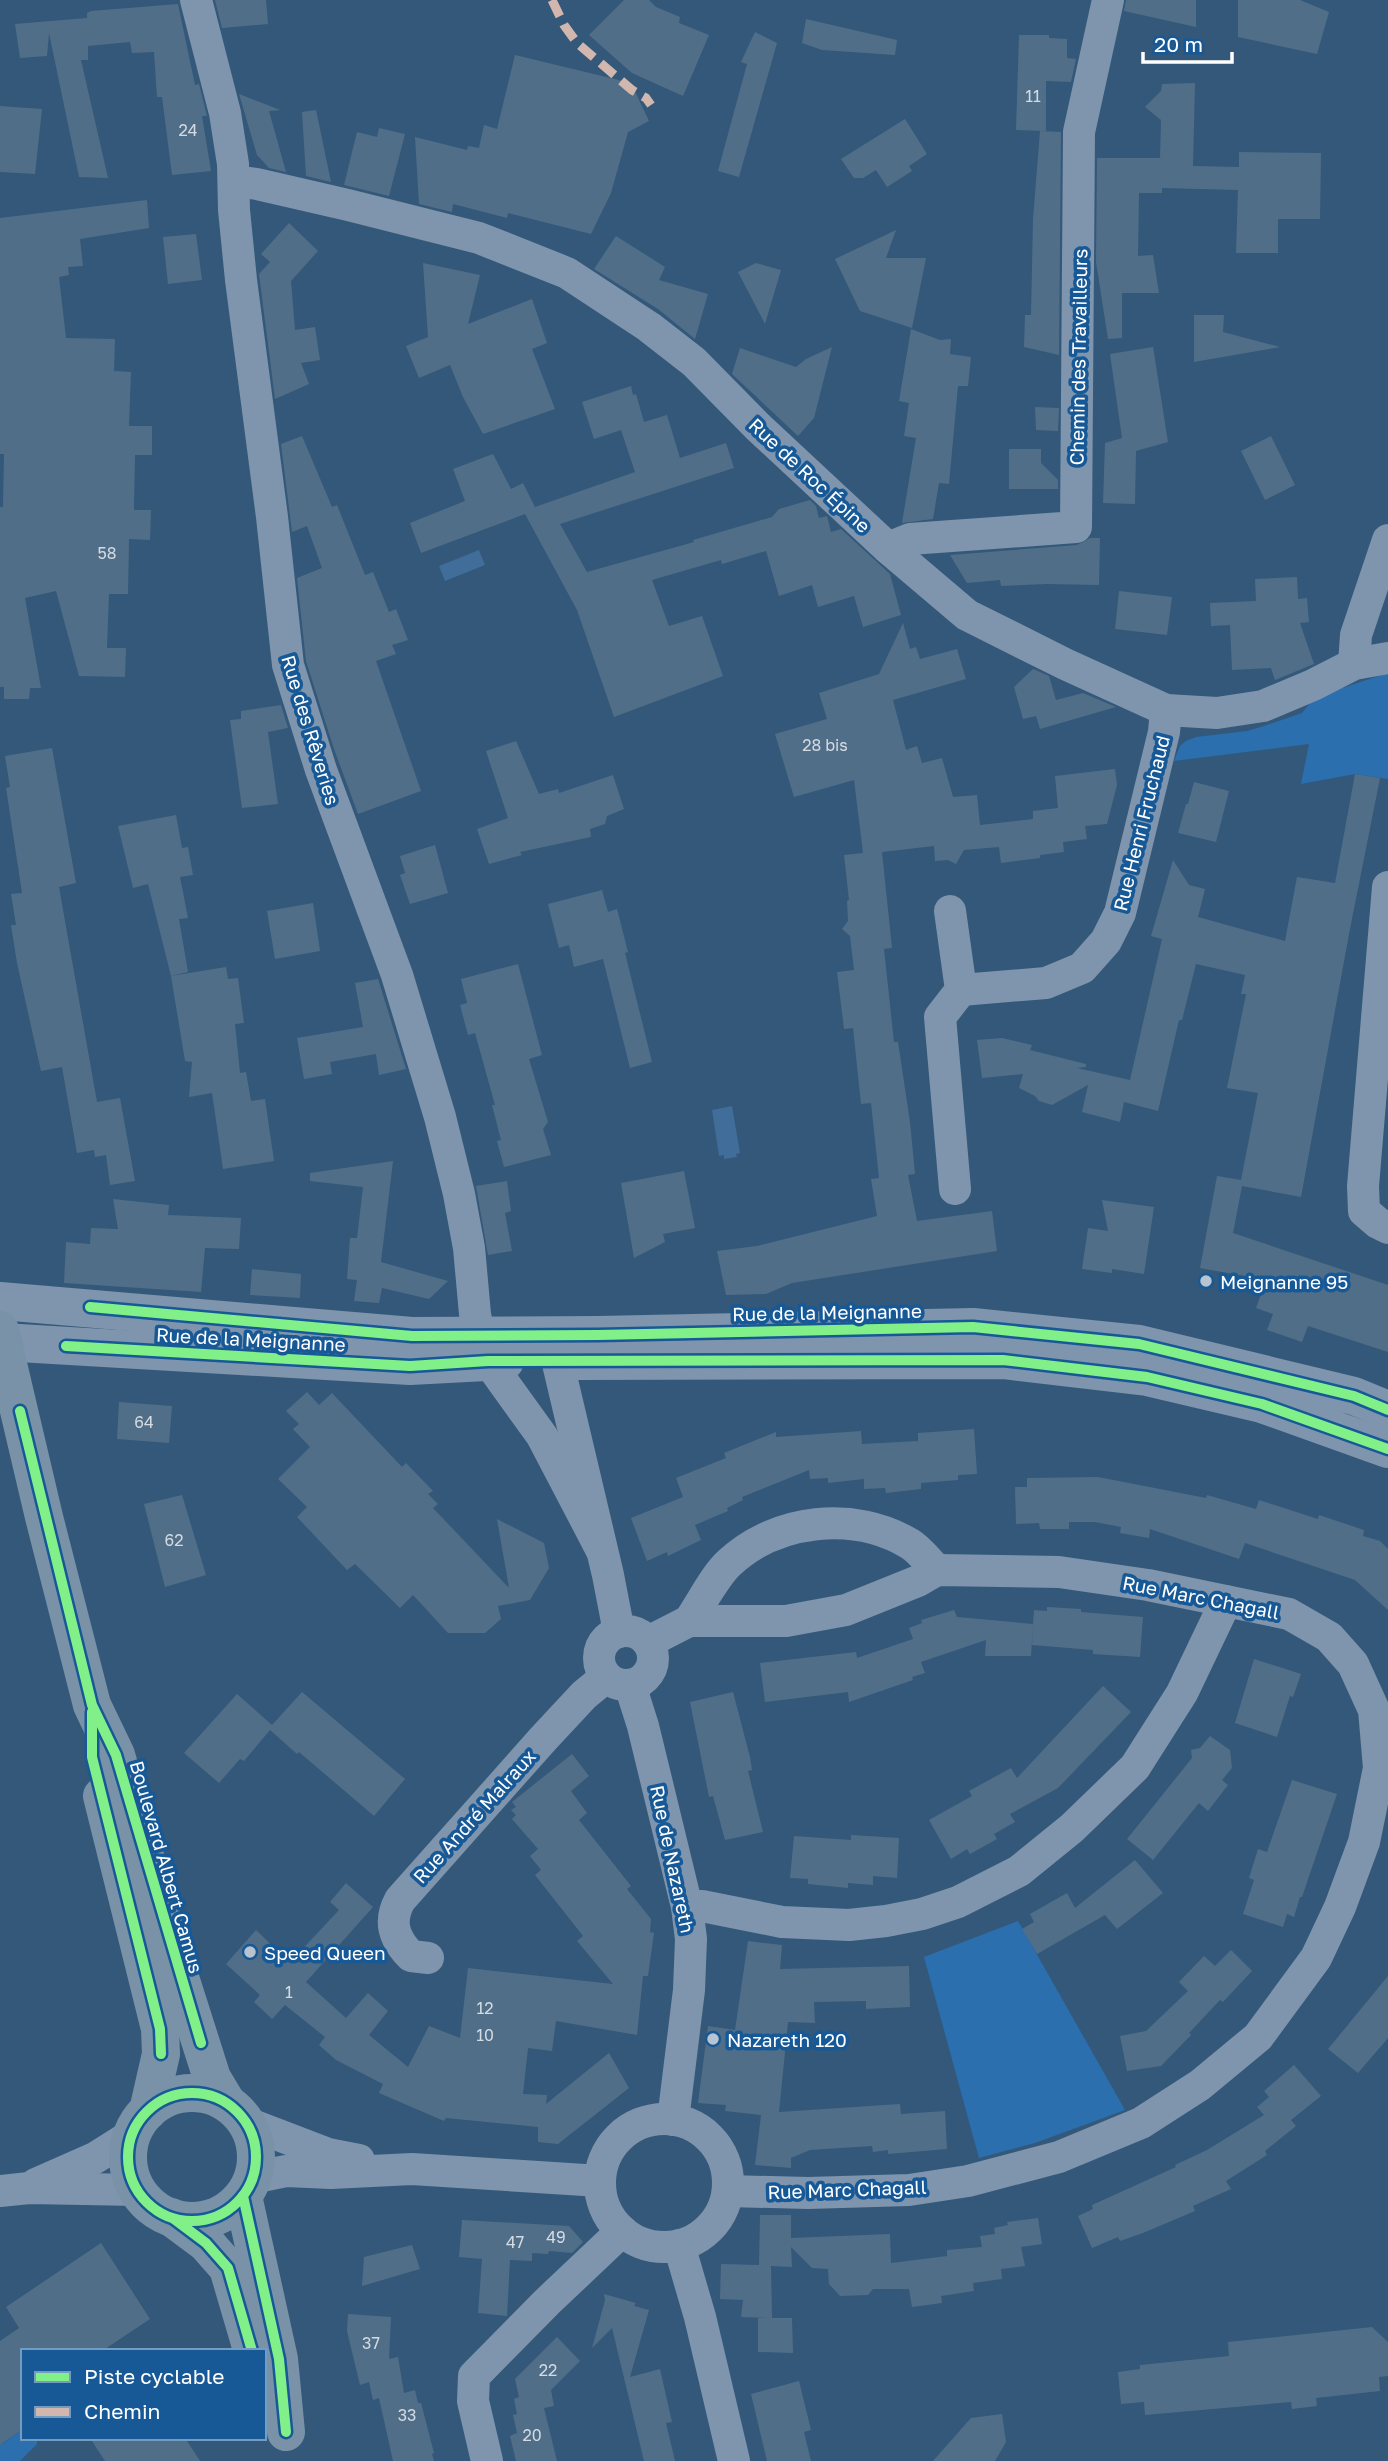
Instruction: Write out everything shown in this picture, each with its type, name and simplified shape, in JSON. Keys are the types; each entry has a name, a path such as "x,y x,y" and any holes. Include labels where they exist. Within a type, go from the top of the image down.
{"main road":[{"name":"Boulevard Albert Camus","path":"1,1338 92,1705 116,1755 212,2078 237,2113"},
{"name":"Boulevard Albert Camus","path":"92,1705 92,1757 160,2029 161,2054 140,2122"},
{"path":"251,2349 228,2268 206,2243 152,2206 138,2190 131,2175 128,2158 140,2122 163,2100 181,2094 219,2098 237,2113 256,2150 247,2187 279,2359 289,2447"},
{"path":"171,2217 195,2221 212,2217 227,2211 247,2187"},
{"path":"266,2387 289,2447"}],"street":[{"name":"Rue des Rêveries","path":"196,0 225,113 233,164 241,280 288,665 321,771 397,975 440,1117 459,1194 469,1248 475,1314 484,1348"},
{"name":"Chemin des Travailleurs","path":"888,548 910,539 1076,527 1079,132 1108,0"},
{"name":"Rue de Roc Épine","path":"234,186 257,184 479,238 567,273 649,327 694,362 758,427 888,548 967,615 1166,710 1217,713 1263,706 1313,685 1354,663 1388,658"},
{"path":"1354,663 1356,635 1388,540"},
{"name":"Rue Henri Fruchaud","path":"961,990 1046,984 1082,968 1106,941 1120,913 1164,732 1166,710"},
{"path":"1388,887 1363,1185 1364,1211 1388,1228"},
{"path":"950,911 961,990 940,1017 955,1189"},
{"name":"Rue de la Meignanne","path":"0,1301 412,1336 484,1348 1003,1360 1147,1377 1262,1404 1388,1449"},
{"name":"Rue de la Meignanne","path":"554,1348 973,1326 1139,1344 1354,1396 1388,1410"},
{"name":"Rue de la Meignanne","path":"1,1338 410,1366 484,1348"},
{"path":"484,1348 542,1436 601,1549"},
{"path":"554,1348 601,1549 633,1637 652,1650 652,1666 644,1678 618,1681"},
{"name":"Rue Marc Chagall","path":"689,1621 728,1564 756,1543 803,1525 840,1523 874,1528 911,1545 937,1570"},
{"name":"Rue Marc Chagall","path":"633,1637 689,1621 786,1622 846,1610 918,1581 937,1570 1059,1572 1148,1585 1289,1614 1329,1637 1353,1664 1374,1710 1379,1768 1364,1842 1316,1958 1258,2037 1200,2085 1141,2123 1059,2157 968,2181 909,2190 808,2193 727,2191"},
{"path":"687,1907 702,1906 782,1922 849,1925 886,1921 922,1914 958,1902 1019,1871 1072,1828 1135,1767 1182,1692 1226,1601"},
{"name":"Rue de Nazareth","path":"633,1637 609,1637 600,1651 600,1665 618,1681 643,1726 687,1907 691,1939 689,1990 673,2120"},
{"name":"Rue André Malraux","path":"428,1958 411,1956 396,1937 393,1917 400,1900 584,1695 618,1681"},
{"path":"237,2113 328,2154 412,2169 600,2181"},
{"path":"673,2120 696,2128 715,2144 726,2166 727,2191 722,2210 712,2226 697,2238 678,2245 653,2246 636,2241 622,2231 605,2208 600,2181 605,2159 623,2134 650,2121 673,2120"},
{"path":"14,2189 94,2158 140,2122"},
{"path":"247,2187 286,2171 331,2174 412,2169"},
{"path":"14,2189 138,2190"},
{"path":"487,2461 472,2401 474,2376 622,2231"},
{"path":"678,2245 700,2318 734,2461"}],"shaded area":[{"path":"479,550 485,565 445,581 439,566"},
{"path":"1388,673 1388,779 1355,774 1301,784 1309,744 1174,761 1180,746 1186,741 1264,726 1302,713 1315,697"},
{"path":"732,1106 740,1153 736,1154 737,1157 724,1159 724,1155 719,1156 712,1110"},
{"path":"1018,1921 1125,2110 1035,2143 979,2158 924,1957"},
{"path":"21,2430 21,2440 37,2440 37,2444 20,2461 0,2461 0,2442 2,2444"}],"building":[{"path":"215,0 266,0 268,24 222,28"},
{"path":"624,0 649,0 656,7 680,17 679,23 709,35 683,96 632,73 589,35"},
{"path":"1126,0 1196,0 1196,27 1124,11"},
{"path":"1238,0 1300,0 1329,12 1317,54 1238,37"},
{"path":"178,4 195,85 199,84 207,116 202,116 211,171 172,175 162,97 157,97 154,52 132,53 130,42 88,46 88,60 81,60 108,178 79,177 49,33 47,56 20,58 15,24 87,18 87,13 91,11"},
{"path":"806,19 897,40 895,55 822,50 802,43"},
{"path":"755,32 777,43 739,177 718,171 747,64 741,62"},
{"path":"1019,35 1049,35 1049,38 1067,39 1067,58 1076,59 1071,82 1046,81 1046,131 1016,130"},
{"path":"515,55 631,83 649,121 628,132 611,193 591,234 508,213 507,218 453,204 452,212 419,204 415,137 467,150 468,146 479,148 484,125 497,129"},
{"path":"1195,83 1193,166 1239,167 1239,152 1321,153 1320,219 1278,219 1278,253 1236,253 1238,190 1162,188 1162,193 1139,193 1138,256 1153,255 1159,293 1122,293 1122,338 1108,339 1096,262 1097,158 1160,158 1161,120 1145,107 1161,91 1162,84"},
{"path":"239,94 280,110 269,111 286,172 269,168 257,155"},
{"path":"0,106 42,109 35,174 0,172"},
{"path":"316,110 331,182 306,176 302,112"},
{"path":"905,119 927,154 909,166 912,171 887,187 876,170 863,178 854,178 841,159"},
{"path":"379,128 405,134 389,196 344,185 357,132 377,137"},
{"path":"1040,131 1061,132 1059,355 1024,347 1025,315 1031,315 1033,219"},
{"path":"147,200 149,228 80,239 83,266 68,267 69,275 59,277 66,338 115,339 114,371 131,372 129,426 152,426 152,455 135,455 134,510 151,510 150,540 129,539 128,594 109,594 107,648 126,648 125,677 79,676 56,591 25,598 41,688 30,688 29,699 4,699 4,687 0,687 0,507 3,507 4,454 0,454 0,218"},
{"path":"289,223 318,251 291,281 295,330 315,327 320,360 301,363 309,384 275,399 259,274 270,262 261,254"},
{"path":"896,230 886,258 926,258 912,328 860,311 835,259"},
{"path":"196,234 202,280 168,284 163,237"},
{"path":"616,236 665,267 659,280 708,294 695,339 658,309 594,269"},
{"path":"423,263 480,275 468,324 532,299 547,343 532,349 555,409 483,434 450,365 419,378 406,346 428,337"},
{"path":"756,263 781,270 765,324 738,272"},
{"path":"1194,315 1224,315 1223,332 1280,347 1194,362"},
{"path":"911,329 940,340 951,339 950,354 971,357 968,386 958,386 949,484 939,483 933,519 902,523 916,438 904,436 909,403 899,401"},
{"path":"832,347 814,418 798,436 732,374 740,348 796,367 806,359"},
{"path":"1153,347 1168,442 1136,451 1135,504 1103,503 1105,443 1122,438 1110,354"},
{"path":"631,386 644,422 667,415 680,458 726,443 734,468 560,524 587,572 772,517 779,509 810,500 816,506 819,518 827,516 831,532 841,529 890,574 901,615 863,627 854,596 818,607 812,585 779,596 766,551 722,564 721,560 652,580 669,626 702,616 723,676 614,717 577,610 525,514 421,553 410,523 465,501 453,469 493,454 511,489 523,483 535,507 635,472 621,430 594,439 582,402"},
{"path":"1035,407 1059,408 1058,431 1036,430"},
{"path":"302,436 332,507 337,505 365,575 373,572 389,612 396,609 408,640 392,645 396,654 376,661 421,791 358,814 306,661 297,578 322,568 307,526 292,532 281,444"},
{"path":"1271,436 1295,485 1265,500 1241,451"},
{"path":"1009,449 1041,449 1041,463 1058,480 1058,489 1009,489"},
{"path":"1090,538 1100,538 1099,585 1001,586 1000,580 967,583 950,555 1077,545"},
{"path":"1297,577 1298,599 1307,598 1309,622 1300,623 1314,664 1275,680 1271,668 1232,670 1230,625 1211,626 1210,603 1256,601 1255,579"},
{"path":"1119,591 1172,597 1167,635 1115,629"},
{"path":"903,623 910,649 916,647 920,659 957,649 966,679 893,700 906,750 917,746 922,763 942,758 953,797 977,795 980,825 1033,819 1033,811 1058,808 1055,776 1115,769 1117,785 1107,824 1085,826 1087,839 1063,842 1064,852 1001,863 999,847 964,850 956,864 948,860 935,861 934,846 882,852 892,948 884,949 894,1042 898,1042 910,1122 915,1174 908,1175 917,1221 992,1211 997,1251 792,1283 766,1294 726,1295 717,1251 757,1246 877,1216 871,1179 879,1178 871,1103 861,1104 853,1028 844,1029 837,972 854,970 850,936 842,929 848,921 849,900 844,855 863,853 854,780 794,797 775,734 827,719 819,693 879,674"},
{"path":"1033,669 1049,676 1056,700 1083,693 1116,707 1040,729 1036,716 1023,719 1014,687"},
{"path":"281,705 288,728 268,732 278,804 242,808 230,720 241,719 241,711"},
{"path":"516,741 539,794 558,789 559,793 613,775 624,809 607,816 605,824 590,829 591,837 520,852 522,855 489,864 477,829 508,818 486,751"},
{"path":"52,748 76,883 59,887 97,1102 120,1098 135,1181 110,1185 106,1155 95,1157 94,1150 77,1153 62,1067 41,1071 17,963 11,925 16,925 11,894 22,893 6,788 10,787 5,756"},
{"path":"1355,774 1380,778 1301,1197 1242,1186 1233,1233 1388,1285 1388,1352 1308,1326 1302,1342 1267,1330 1273,1314 1256,1308 1266,1280 1200,1268 1217,1176 1241,1180 1258,1093 1227,1088 1246,994 1241,994 1245,975 1196,964 1182,1020 1179,1020 1158,1111 1124,1102 1120,1122 1082,1112 1088,1085 1052,1105 1039,1101 1019,1088 1023,1074 982,1078 977,1040 1002,1038 1032,1045 1030,1050 1086,1064 1086,1067 1077,1068 1130,1080 1162,939 1151,936 1173,860 1189,885 1205,889 1198,917 1285,941 1297,877 1335,883"},
{"path":"1194,782 1229,791 1216,842 1178,833"},
{"path":"176,815 182,848 188,847 193,875 180,877 188,918 179,919 188,972 171,976 148,884 133,888 118,826"},
{"path":"435,845 448,893 410,904 400,875 405,873 400,856"},
{"path":"602,890 608,912 617,909 652,1062 630,1068 603,959 574,967 569,945 559,948 548,904"},
{"path":"313,903 320,951 275,959 267,911"},
{"path":"518,964 542,1055 529,1059 548,1122 543,1129 551,1155 504,1167 497,1141 501,1140 492,1105 495,1105 475,1033 468,1035 460,1005 467,1003 461,979"},
{"path":"226,967 228,979 238,978 244,1023 235,1024 240,1073 246,1072 251,1101 265,1099 274,1161 223,1169 212,1093 189,1097 192,1062 185,1061 171,976"},
{"path":"378,979 406,1069 379,1075 376,1054 330,1062 332,1074 304,1079 297,1038 363,1027 355,983"},
{"path":"393,1161 381,1262 448,1281 429,1299 382,1288 379,1303 354,1301 357,1280 347,1279 350,1238 357,1238 363,1187 310,1181 310,1173"},
{"path":"684,1171 695,1228 663,1234 665,1242 634,1258 621,1183"},
{"path":"507,1181 511,1211 505,1213 512,1251 488,1255 476,1186"},
{"path":"113,1199 169,1205 168,1215 241,1218 239,1249 205,1248 201,1292 64,1283 66,1242 90,1244 91,1228 118,1229"},
{"path":"1102,1200 1154,1207 1144,1274 1112,1269 1112,1273 1082,1269 1088,1228 1108,1231"},
{"path":"252,1269 301,1274 300,1298 250,1295"},
{"path":"307,1392 319,1405 332,1393 402,1467 406,1463 433,1491 428,1494 438,1504 433,1508 509,1588 497,1519 544,1543 549,1568 530,1600 498,1606 501,1619 485,1633 448,1633 413,1595 400,1608 355,1564 347,1570 297,1517 307,1507 278,1479 310,1447 293,1429 299,1424 286,1411"},
{"path":"119,1402 172,1406 169,1443 117,1439"},
{"path":"974,1429 977,1474 958,1475 958,1480 921,1483 921,1489 886,1493 885,1488 864,1489 864,1479 828,1483 828,1478 810,1479 809,1470 742,1497 743,1500 727,1508 728,1511 695,1525 701,1540 668,1556 667,1552 647,1561 631,1518 683,1497 676,1478 726,1458 724,1453 776,1432 776,1437 861,1431 862,1444 918,1441 918,1433"},
{"path":"1098,1477 1206,1498 1207,1495 1256,1509 1259,1500 1364,1530 1363,1536 1380,1541 1388,1549 1388,1610 1355,1580 1245,1543 1239,1559 1150,1529 1149,1538 1120,1533 1121,1527 1095,1522 1069,1522 1069,1529 1040,1529 1039,1523 1016,1524 1015,1487 1027,1487 1027,1478"},
{"path":"182,1495 206,1575 165,1587 144,1504"},
{"path":"1047,1607 1081,1609 1081,1612 1143,1617 1140,1657 1093,1654 1093,1650 1032,1645 1034,1610 1047,1611"},
{"path":"954,1610 957,1617 1033,1624 1031,1656 985,1656 986,1640 921,1662 925,1673 912,1677 913,1680 849,1702 848,1692 765,1702 760,1663 856,1652 857,1658 913,1639 909,1628 922,1623 921,1620"},
{"path":"1254,1659 1301,1674 1293,1697 1290,1696 1277,1737 1235,1723"},
{"path":"1103,1686 1131,1712 1058,1788 1010,1814 1015,1822 994,1834 997,1839 970,1854 967,1849 951,1859 929,1820 972,1796 969,1791 1011,1768 1017,1778"},
{"path":"302,1692 405,1779 374,1816 270,1730 244,1761 240,1759 219,1783 184,1753 237,1694 272,1725"},
{"path":"733,1692 750,1757 752,1770 748,1771 763,1832 725,1840 713,1796 709,1797 690,1702"},
{"path":"1210,1736 1230,1750 1232,1768 1222,1780 1228,1785 1208,1811 1199,1803 1153,1860 1127,1839 1192,1758 1191,1750 1200,1748"},
{"path":"572,1754 589,1776 571,1791 587,1813 579,1820 631,1886 627,1889 651,1919 650,1932 654,1933 648,1976 643,1976 637,2035 556,2021 552,2051 528,2048 523,2094 547,2095 546,2104 609,2053 629,2088 558,2144 538,2142 538,2127 446,2118 444,2121 379,2093 383,2084 336,2060 319,2045 325,2037 285,2005 272,2019 254,2002 260,1995 226,1964 256,1930 280,1953 285,1948 295,1957 339,1910 330,1902 346,1883 373,1907 306,1982 346,2018 368,1993 388,2011 369,2035 408,2067 429,2026 460,2038 468,1968 613,1984 577,1941 583,1936 535,1875 541,1870 530,1856 538,1849 512,1819 516,1815 511,1810 516,1807 512,1802"},
{"path":"1292,1780 1337,1794 1294,1917 1287,1914 1283,1927 1243,1914 1254,1880 1249,1878 1258,1849 1267,1852"},
{"path":"851,1835 899,1838 897,1878 873,1876 873,1885 848,1883 848,1888 808,1884 808,1879 790,1878 794,1836 851,1840"},
{"path":"1135,1860 1163,1893 1117,1929 1105,1915 1037,1954 1022,1929 1034,1922 1030,1914 1067,1893 1075,1908"},
{"path":"748,1941 782,1945 780,1969 909,1966 910,2007 866,2009 866,2001 814,2002 815,2023 788,2022 779,2112 900,2104 901,2114 945,2111 947,2149 888,2154 888,2150 873,2152 872,2146 810,2150 791,2158 791,2168 755,2165 761,2115 725,2111 726,2105 698,2103 708,2026 735,2030"},
{"path":"1231,1950 1252,1971 1223,2002 1220,2000 1161,2066 1127,2071 1120,2036 1146,2031 1188,1991 1179,1982 1204,1956 1215,1966"},
{"path":"1388,1976 1388,2038 1358,2073 1328,2049"},
{"path":"1294,2065 1321,2096 1291,2120 1296,2126 1265,2151 1267,2155 1226,2181 1231,2189 1193,2206 1195,2211 1143,2233 1120,2241 1118,2237 1092,2248 1078,2216 1093,2209 1092,2205 1176,2167 1175,2165 1207,2150 1264,2115 1257,2107 1269,2097 1264,2091"},
{"path":"760,2215 791,2215 791,2238 890,2234 891,2263 947,2256 947,2250 982,2247 980,2236 995,2234 994,2228 1008,2225 1007,2222 1038,2218 1042,2244 1021,2247 1025,2266 1001,2269 1002,2279 973,2283 974,2291 941,2296 942,2303 912,2307 909,2289 873,2289 868,2295 840,2296 829,2284 828,2269 812,2268 791,2247 792,2267 771,2266 772,2318 741,2317 743,2300 720,2299 721,2264 759,2265"},
{"path":"462,2220 569,2226 583,2242 572,2253 549,2251 548,2254 532,2253 532,2261 510,2260 507,2316 478,2313 482,2259 459,2257"},
{"path":"101,2243 150,2319 105,2349 21,2349 21,2430 0,2445 0,2341 19,2328 6,2307"},
{"path":"412,2245 420,2269 362,2286 364,2257"},
{"path":"604,2294 636,2303 634,2306 649,2310 630,2377 660,2369 672,2422 666,2423 675,2461 644,2461 612,2328 592,2348 605,2300"},
{"path":"348,2314 391,2317 389,2359 398,2357 404,2393 415,2390 418,2403 421,2403 434,2461 393,2461 379,2398 373,2400 369,2382 360,2385 347,2331"},
{"path":"758,2318 792,2318 793,2353 758,2352"},
{"path":"1372,2327 1388,2342 1388,2376 1379,2377 1380,2391 1316,2398 1317,2406 1292,2409 1291,2402 1145,2415 1144,2402 1121,2404 1118,2372 1140,2369 1140,2365 1229,2356 1228,2342"},
{"path":"557,2337 580,2361 551,2390 554,2406 544,2408 557,2461 516,2461 510,2436 517,2433 513,2415 517,2414 514,2399 519,2397 515,2379"},
{"path":"799,2381 811,2430 804,2432 811,2461 767,2461 751,2394"},
{"path":"1002,2414 1006,2442 995,2461 933,2461 971,2418"},
{"path":"91,2440 186,2440 200,2461 105,2461"}],"marked path":[{"path":"552,0 564,25 577,43 632,90 646,98 651,105"}],"cycle path":[{"path":"90,1307 412,1336 973,1327 1139,1344 1354,1396 1388,1410"},
{"path":"66,1346 410,1366 488,1361 1003,1360 1147,1377 1262,1404 1388,1449"},
{"path":"20,1411 92,1705 116,1755 201,2043"},
{"path":"92,1712 92,1757 160,2029 161,2054"},
{"path":"192,2093 216,2098 237,2112 251,2133 256,2157 251,2181 237,2202 216,2216 192,2221 168,2216 147,2202 133,2181 128,2157 133,2133 147,2112 168,2098 192,2093"},
{"path":"243,2196 279,2359 286,2432"},
{"path":"174,2219 206,2243 228,2268 251,2349"}],"place":[{"name":"Meignanne 95","path":"1206,1281"},
{"name":"Speed Queen","path":"250,1952"},
{"name":"Nazareth 120","path":"713,2039"}]}
